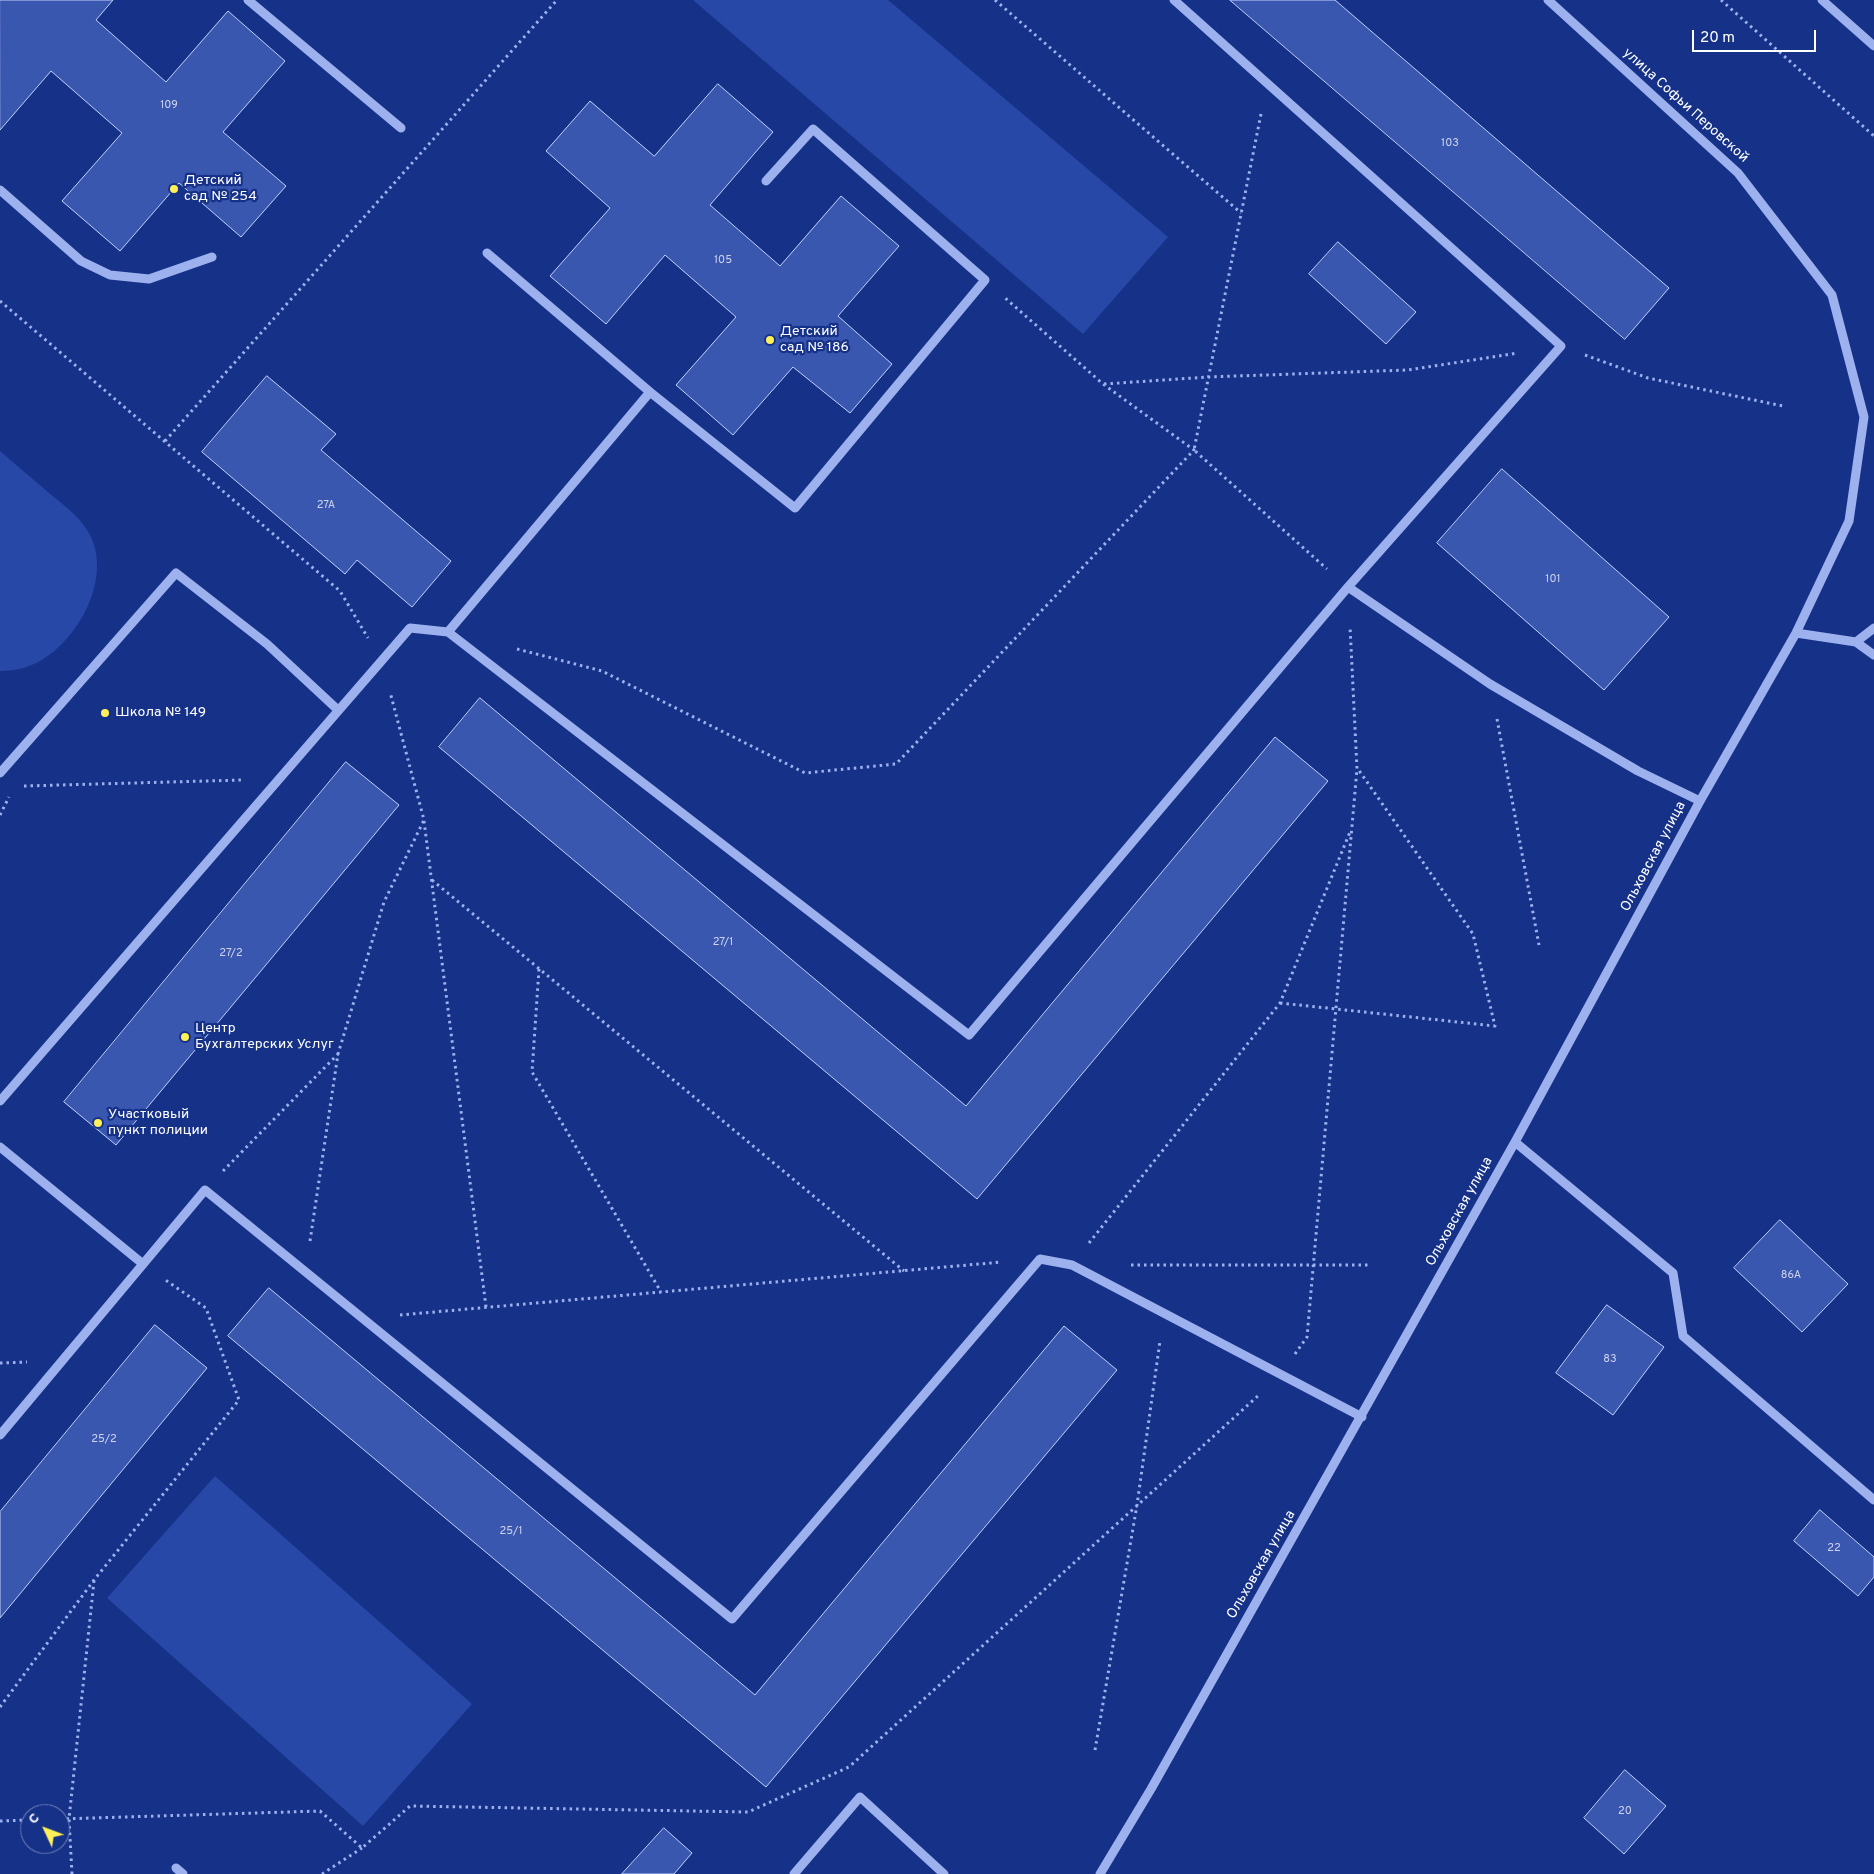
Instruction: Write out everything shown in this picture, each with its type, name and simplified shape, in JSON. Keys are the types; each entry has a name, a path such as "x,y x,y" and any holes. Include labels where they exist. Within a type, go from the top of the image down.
{"street":[{"path":"248,0 401,128"},
{"path":"0,1101 410,628 448,632 969,1035 1348,588 1561,346 1268,82 1174,0"},
{"name":"улица Софьи Перовской","path":"1548,0 1738,173 1832,295 1864,417 1849,521 1796,633"},
{"path":"1822,0 1874,46"},
{"path":"487,253 650,392 795,508 985,280 813,129 766,181"},
{"path":"0,190 81,261 110,275 150,279 212,257"},
{"path":"448,632 650,392"},
{"path":"0,773 176,573 267,644 338,710"},
{"path":"1348,588 1490,684 1638,771 1700,801"},
{"path":"1856,642 1874,628"},
{"path":"1796,633 1856,642 1874,655"},
{"name":"Ольховская улица","path":"1100,1874 1362,1417 1515,1142 1700,801 1796,633"},
{"path":"1515,1142 1672,1273 1683,1336 1874,1500"},
{"path":"0,1147 143,1264"},
{"path":"0,1436 205,1190 732,1619 1040,1259 1072,1264 1362,1417"},
{"path":"794,1874 860,1797 944,1874"}],"path":[{"path":"164,441 557,0"},
{"path":"995,0 1241,214"},
{"path":"1721,0 1874,136"},
{"path":"515,649 602,671 805,773 896,764 1194,450 1268,82"},
{"path":"322,1874 362,1848 410,1806 748,1812 849,1767 1281,1375 1307,1337 1357,769 1348,588 1194,450 1103,384 985,280"},
{"path":"0,301 340,592 381,661 424,820 486,1307"},
{"path":"1103,384 1208,377 1408,370 1561,346 1648,378 1783,406"},
{"path":"1490,684 1539,945"},
{"path":"1280,1003 1495,1026 1473,934 1357,769"},
{"path":"15,786 278,779"},
{"path":"305,1271 338,1054 384,902 424,820"},
{"path":"1072,1264 1280,1003 1352,828"},
{"path":"432,880 904,1271"},
{"path":"539,968 532,1072 661,1292"},
{"path":"205,1190 338,1054"},
{"path":"362,1318 1040,1259"},
{"path":"0,1707 94,1580 239,1400 206,1308 143,1264"},
{"path":"1130,1265 1368,1265"},
{"path":"1095,1750 1137,1505 1164,1313"},
{"path":"70,1804 94,1580"},
{"path":"70,1819 320,1811 362,1848"},
{"path":"0,1821 20,1820"},
{"path":"70,1846 72,1874"}],"shaded area":[{"path":"693,0 888,0 1168,237 1083,334"},
{"path":"0,451 83,524 91,537 96,554 97,572 94,590 87,607 67,639 40,661 20,669 0,671"},
{"path":"215,1476 472,1704 363,1826 107,1598"}],"building":[{"path":"0,0 113,0 96,20 166,82 228,11 285,61 223,132 286,186 241,237 179,183 120,251 62,201 122,133 51,71 0,130"},
{"path":"1230,0 1335,0 1669,288 1625,339"},
{"path":"718,84 773,132 710,205 780,266 841,196 899,246 838,316 892,364 850,413 793,367 733,435 676,385 736,317 665,255 606,324 550,276 610,208 546,151 590,101 654,156"},
{"path":"1338,242 1416,312 1386,344 1309,274"},
{"path":"267,376 336,434 321,450 451,561 412,607 357,560 345,574 202,452"},
{"path":"1502,469 1669,617 1604,690 1437,543"},
{"path":"480,698 966,1106 1275,737 1328,781 977,1199 439,747"},
{"path":"346,762 399,805 116,1145 64,1102"},
{"path":"1780,1220 1848,1284 1802,1332 1734,1268"},
{"path":"269,1288 755,1695 1064,1326 1117,1370 766,1787 228,1336"},
{"path":"1607,1305 1664,1347 1613,1415 1556,1373"},
{"path":"155,1325 207,1368 0,1618 0,1512"},
{"path":"1820,1510 1874,1557 1874,1577 1858,1596 1794,1541"},
{"path":"1625,1770 1666,1806 1624,1854 1584,1818"},
{"path":"664,1828 692,1853 674,1874 622,1874"}],"place":[{"name":"Детский сад № 254","path":"174,189"},
{"name":"Детский сад № 186","path":"770,340"},
{"name":"Школа № 149","path":"105,713"},
{"name":"Центр Бухгалтерских Услуг","path":"185,1037"},
{"name":"Участковый пункт полиции","path":"98,1123"}]}
